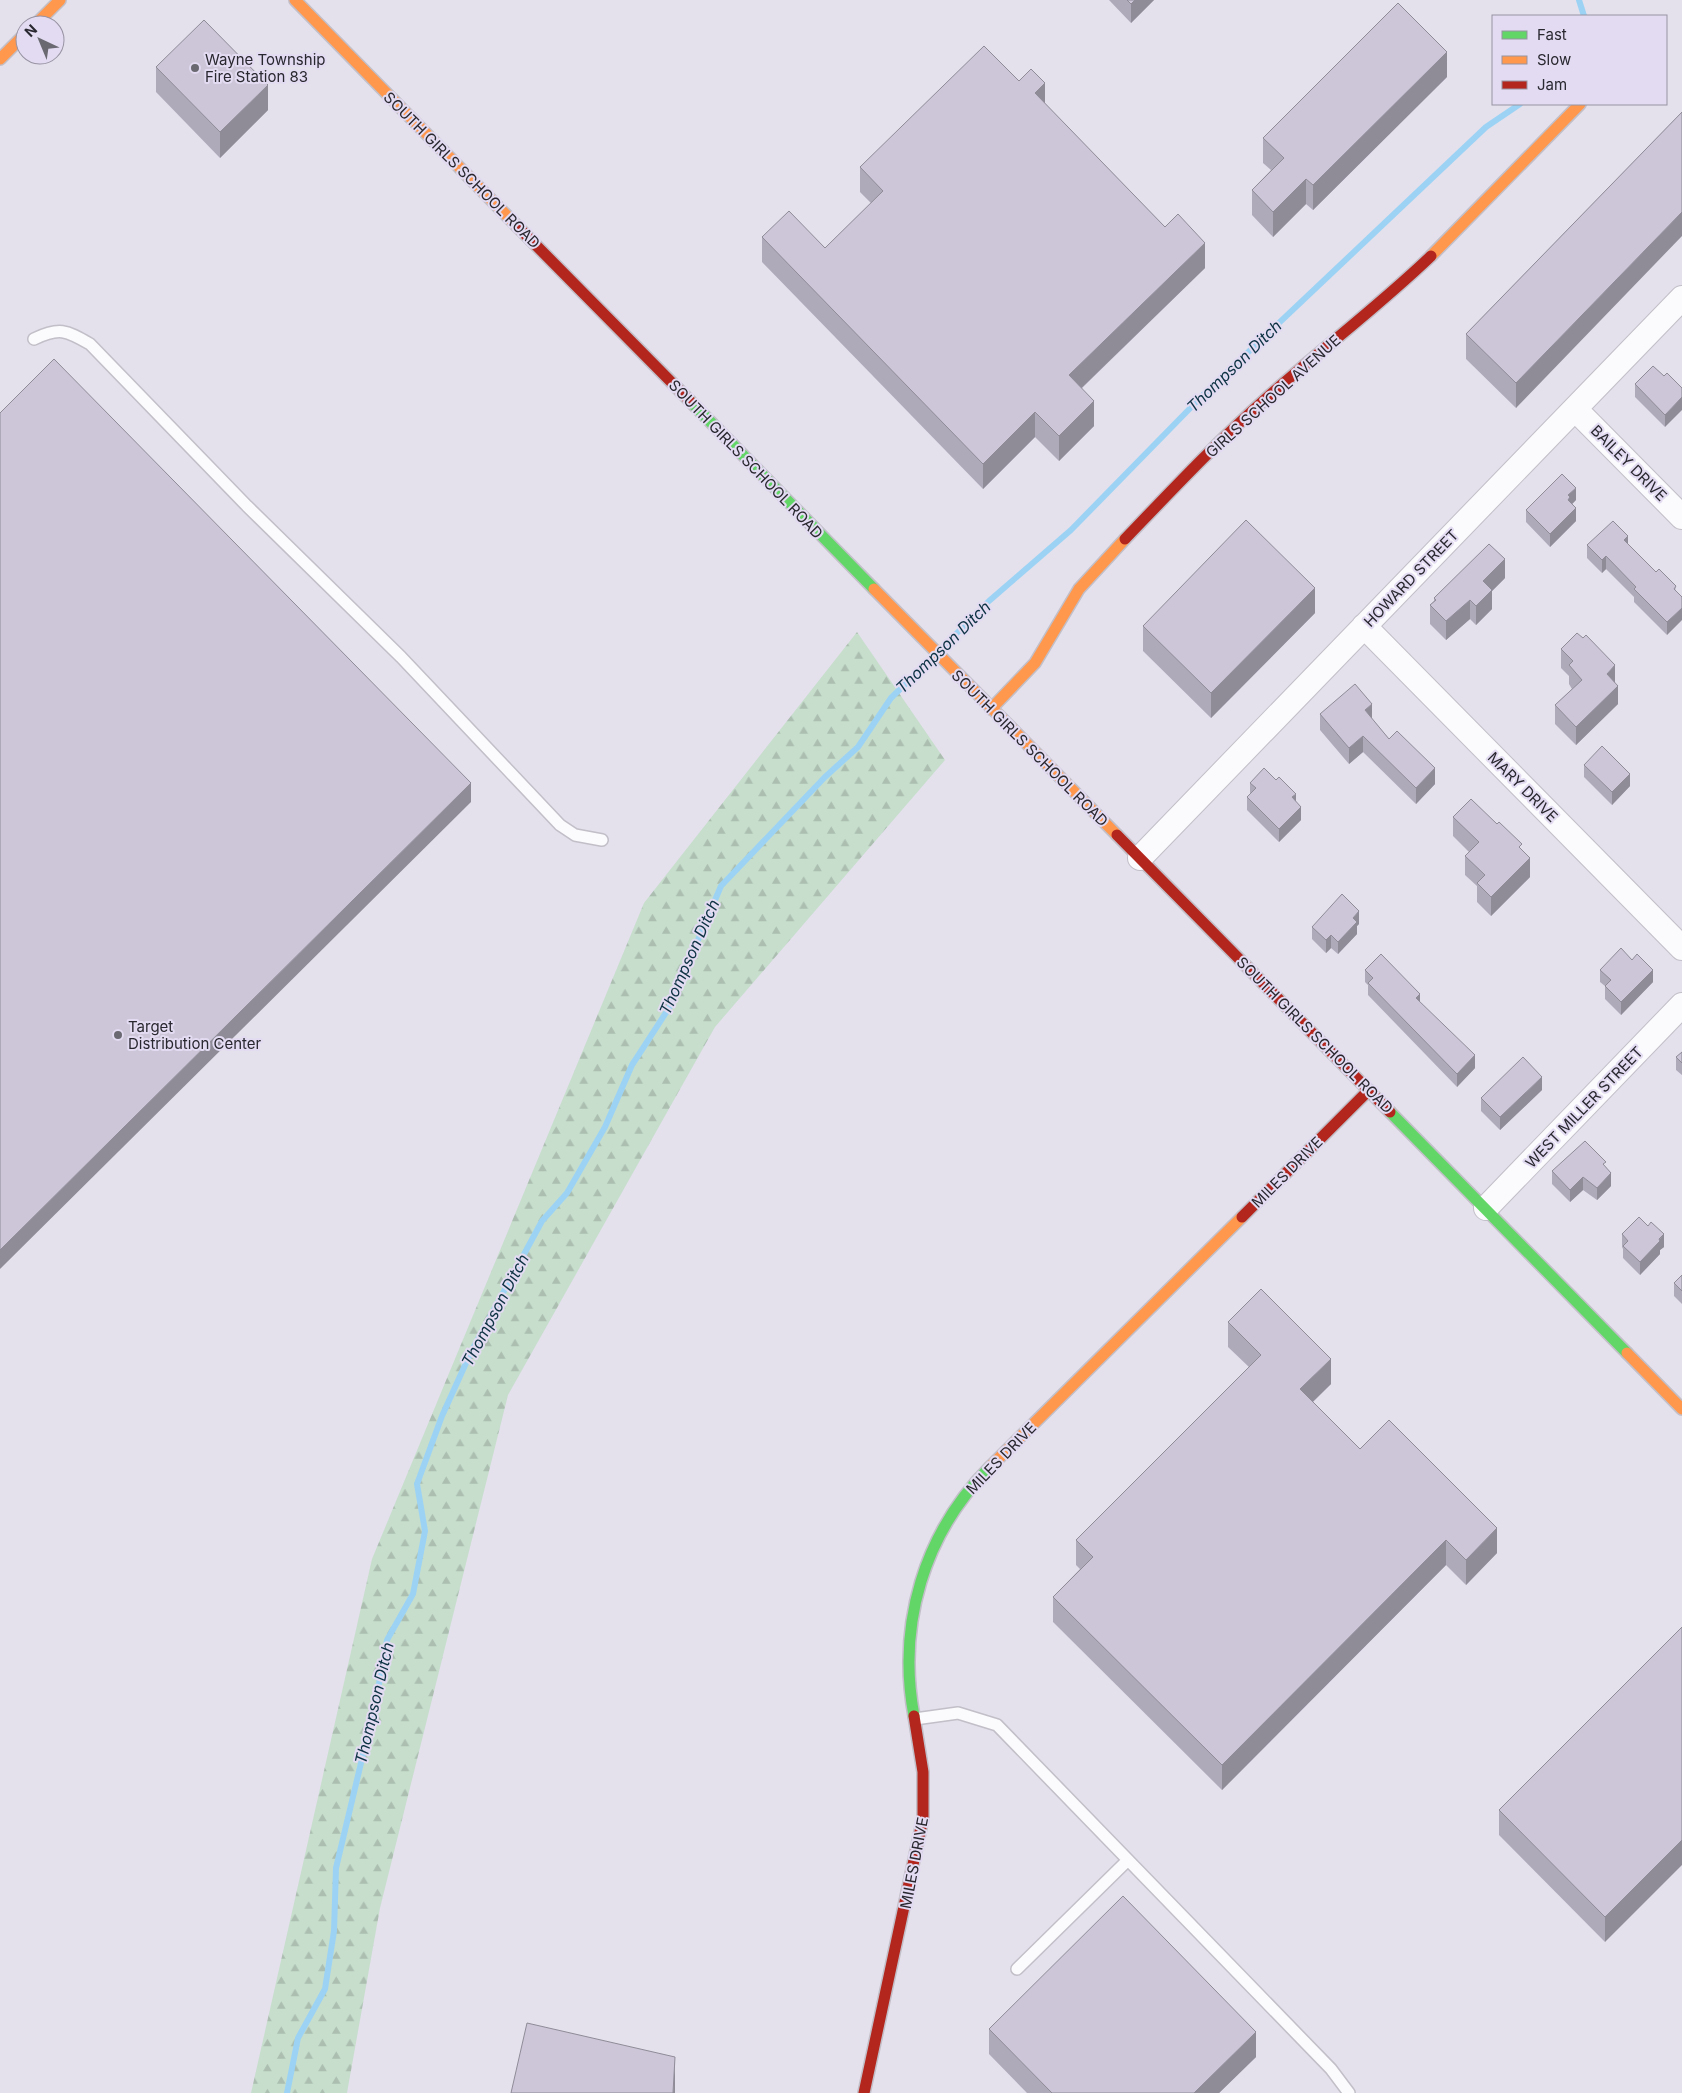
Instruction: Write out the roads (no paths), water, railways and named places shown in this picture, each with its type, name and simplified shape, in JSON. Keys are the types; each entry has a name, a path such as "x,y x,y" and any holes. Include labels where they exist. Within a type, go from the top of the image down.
{"street":[{"path":"44,15 60,0"},
{"name":"SOUTH GIRLS SCHOOL ROAD","path":"295,0 963,681 1486,1208 1682,1409"},
{"path":"0,59 15,44"},
{"name":"GIRLS SCHOOL AVENUE","path":"992,709 1035,663 1079,589 1183,478 1269,396 1403,283 1472,216 1579,105"},
{"name":"HOWARD STREET","path":"1140,858 1682,298"},
{"name":"BAILEY DRIVE","path":"1575,409 1682,517"},
{"name":"MARY DRIVE","path":"1364,626 1682,948"},
{"name":"WEST MILLER STREET","path":"1486,1208 1682,1005"},
{"name":"MILES DRIVE","path":"864,2093 923,1818 924,1768 908,1671 914,1603 932,1548 957,1506 977,1480 1369,1090"}],"lane":[{"path":"34,339 50,332 68,331 90,344 247,506 401,658 560,825 576,835 602,840"},
{"path":"915,1720 958,1713 997,1725 1331,2068 1349,2093"},
{"path":"1017,1969 1128,1860"}],"waterway":[{"name":"Thompson Ditch","path":"1579,0 1584,15"},
{"name":"Thompson Ditch","path":"941,649 989,601 1071,530 1205,393 1486,127 1519,105"},
{"name":"Thompson Ditch","path":"287,2093 298,2038 325,1989 334,1931 336,1868 376,1700 387,1640 413,1594 425,1531 417,1484 442,1416 471,1352 542,1221 567,1193 605,1127 632,1065 669,1008 721,886 825,777 858,747 891,698 932,658"}],"place":[{"name":"Wayne Township Fire Station 83","path":"195,68"},
{"name":"Target Distribution Center","path":"118,1035"}]}
